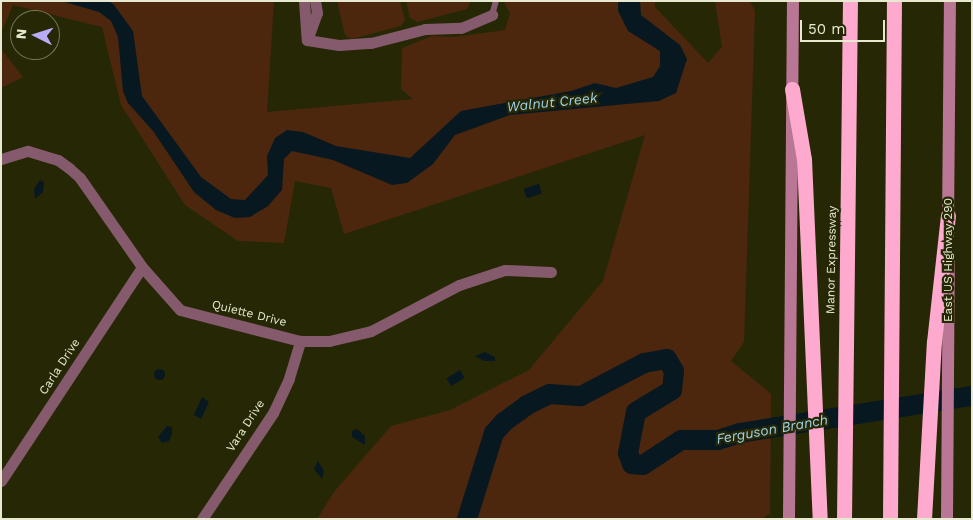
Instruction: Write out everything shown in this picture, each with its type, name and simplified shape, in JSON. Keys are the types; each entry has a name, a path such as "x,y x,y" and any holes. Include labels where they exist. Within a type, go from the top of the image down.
{"highway":[{"name":"Manor Expressway","path":"844,519 850,1"},
{"path":"890,519 894,1"},
{"path":"792,89 804,159 811,356 820,519"},
{"path":"924,519 934,342 948,216"}],"main road":[{"path":"789,519 793,1"},
{"name":"East US Highway 290","path":"947,519 950,338 948,216 950,1"}],"street":[{"path":"304,1 307,40"},
{"path":"307,40 317,13 315,1"},
{"path":"307,40 338,45 371,43 425,28 461,28 492,15"},
{"name":"Quiette Drive","path":"1,159 28,151 58,160 69,168 80,178 142,267 180,310 300,341 329,341 371,331 459,285 505,270 551,272"},
{"name":"Carla Drive","path":"1,481 142,267"},
{"name":"Vara Drive","path":"202,519 272,413 289,378 300,341"}],"lane":[{"path":"492,15 496,1"}],"shaded area":[{"path":"1,1 274,1 267,112 413,99 401,89 402,48 432,36 455,37 505,30 510,13 503,1 655,1 655,7 708,63 722,47 715,1 750,1 755,11 744,342 731,361 771,394 770,514 761,519 317,519 334,492 391,426 450,410 529,370 603,281 645,135 344,234 331,188 295,181 284,243 238,241 185,205 121,105 102,27 60,17 60,10 33,10 13,5 1,33"},
{"path":"337,1 400,1 405,20 401,26 351,39 345,35"},
{"path":"406,1 470,1 470,3 467,9 417,22 410,18"},
{"path":"1,49 23,77 1,88"}],"water":[{"name":"Walnut Creek","path":"61,1 109,1 114,5 133,31 142,96 201,177 231,199 245,200 268,175 267,156 275,138 287,130 303,132 336,146 410,158 461,111 571,91 595,83 616,88 653,77 660,66 660,51 628,31 618,11 618,1 640,1 641,15 680,45 687,59 676,93 659,101 510,115 455,135 433,164 407,183 392,185 333,160 292,151 284,159 282,190 268,206 250,217 235,218 216,210 194,192 153,131 128,103 123,91 118,37 111,21 99,12"},
{"path":"40,180 44,182 43,192 35,199 34,189"},
{"path":"539,184 542,194 527,198 524,189"},
{"path":"485,352 495,357 495,361 484,361 475,356"},
{"path":"159,368 165,374 159,380 153,374"},
{"path":"460,370 465,378 451,386 446,378"},
{"path":"202,397 209,402 201,419 194,415"},
{"path":"167,426 172,427 172,434 169,441 162,443 158,437"},
{"path":"357,429 365,436 365,445 352,437 352,431"},
{"path":"318,461 324,471 322,479 314,469"}],"waterway":[{"name":"Ferguson Branch","path":"467,519 494,433 504,422 527,405 550,394 581,396 644,363 667,359 674,371 672,390 636,412 628,453 632,464 643,465 681,440 718,440 740,433 972,396"}]}
